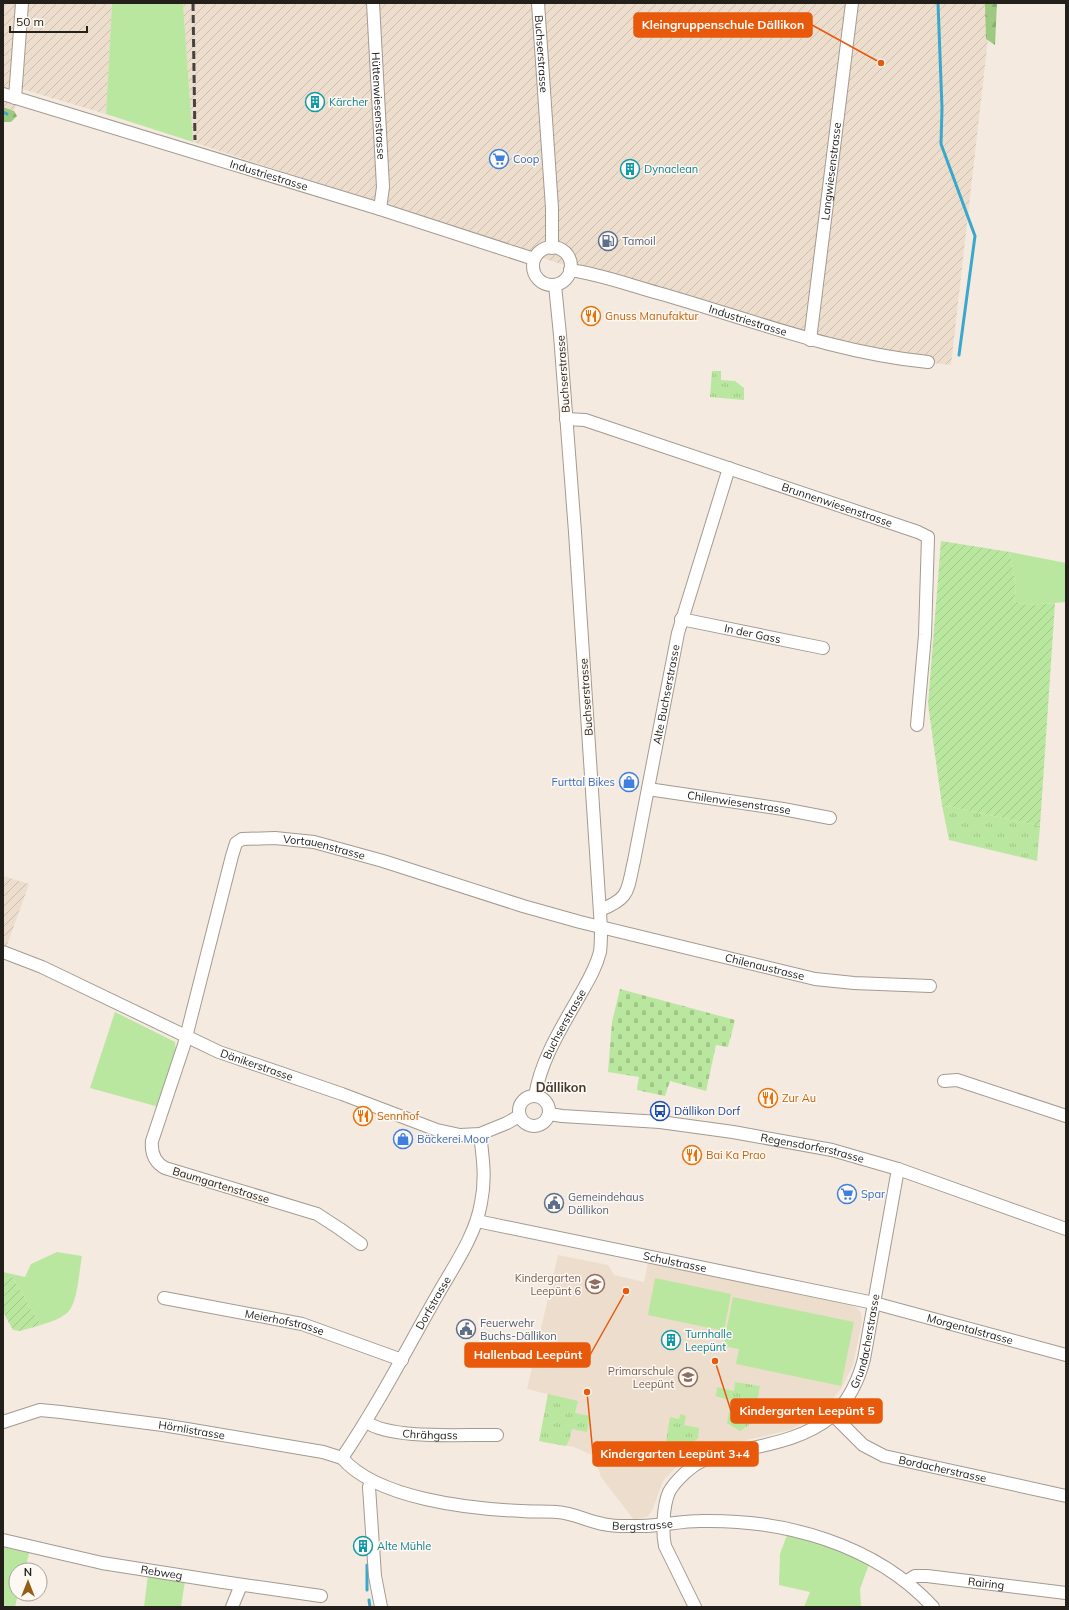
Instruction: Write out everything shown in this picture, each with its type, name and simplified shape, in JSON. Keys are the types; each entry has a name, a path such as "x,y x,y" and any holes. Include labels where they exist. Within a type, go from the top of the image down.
{"street":[{"path":"15,98 22,3"},
{"name":"Hüttenwiesenstrasse","path":"374,3 383,187 380,209"},
{"name":"Buchserstrasse","path":"538,3 552,208 552,248"},
{"name":"Langwiesenstrasse","path":"810,340 852,3"},
{"name":"Industriestrasse","path":"3,94 380,209 534,259"},
{"path":"552,248 564,252 570,264 570,270 565,280 555,285 548,285 537,278 533,266 534,259 541,251 552,248"},
{"name":"Industriestrasse","path":"570,270 585,272 665,295 810,340 887,357 928,362"},
{"name":"Buchserstrasse","path":"536,1096 540,1073 548,1053 588,982 598,959 601,928 566,419 555,285"},
{"name":"Brunnenwiesenstrasse","path":"566,419 584,420 918,532 928,537 925,635 917,725"},
{"name":"Alte Buchserstrasse","path":"600,910 615,904 625,895 634,861 681,619 729,468"},
{"name":"In der Gass","path":"681,619 823,648"},
{"name":"Chilenwiesenstrasse","path":"648,788 783,809 830,818"},
{"name":"Vortauenstrasse","path":"186,1035 232,856 236,844 242,839 275,838 320,844 383,861 523,906 601,928"},
{"name":"Chilenaustrasse","path":"601,928 832,982 930,986"},
{"name":"Dänikerstrasse","path":"3,952 42,967 219,1052 342,1094 437,1130 460,1135 480,1134 507,1123 519,1116"},
{"name":"Baumgartenstrasse","path":"186,1035 152,1141 154,1156 159,1165 316,1214 362,1244"},
{"path":"944,1081 957,1080 1066,1116"},
{"path":"530,1096 536,1096 546,1102 549,1114 544,1122 535,1126 525,1124 519,1116 519,1106 530,1096"},
{"name":"Regensdorferstrasse","path":"549,1114 660,1122 733,1132 832,1150 898,1169 1066,1229"},
{"name":"Dorfstrasse","path":"342,1458 366,1422 402,1360 468,1241 477,1221 485,1177 480,1134"},
{"name":"Grundacherstrasse","path":"695,1607 664,1546 662,1536 663,1525 669,1492 686,1472 702,1461 793,1438 809,1431 833,1416 855,1386 864,1359 898,1169"},
{"name":"Schulstrasse","path":"477,1221 874,1303"},
{"name":"Meierhofstrasse","path":"164,1298 302,1324 402,1360"},
{"name":"Morgentalstrasse","path":"874,1303 1066,1355"},
{"name":"Hörnlistrasse","path":"3,1422 40,1410 163,1425 323,1452 342,1458"},
{"name":"Bordacherstrasse","path":"833,1416 863,1445 884,1456 1066,1496"},
{"name":"Chrähgass","path":"366,1422 381,1430 428,1435 497,1435"},
{"name":"Bergstrasse","path":"342,1458 348,1465 371,1481 407,1494 471,1507 558,1512 608,1525 650,1526 681,1522 726,1521 754,1523 781,1528 830,1541 874,1561 907,1581 933,1607"},
{"path":"371,1481 369,1487 375,1576 381,1607"},
{"name":"Rebweg","path":"3,1540 102,1563 321,1596"},
{"name":"Rairing","path":"907,1581 915,1576 927,1576 1066,1593"},
{"path":"232,1607 241,1585"}],"shaded area":[{"path":"3,3 112,3 106,114 22,89 14,111 3,107"},
{"path":"183,3 992,3 951,365 897,359 585,272 193,142"},
{"path":"3,876 29,884 3,956"},
{"name":"Primarschule Leepünt","path":"558,1255 608,1265 614,1275 644,1282 648,1263 850,1305 857,1308 861,1313 862,1322 853,1365 841,1389 821,1413 790,1430 713,1448 686,1457 663,1481 652,1511 647,1517 634,1520 601,1477 595,1458 592,1455 574,1447 542,1442 551,1395 527,1389"}],"green space":[{"path":"112,3 183,3 193,142 106,114"},
{"path":"985,3 997,3 995,45 986,39"},
{"path":"3,107 14,111 17,116 11,122 3,122"},
{"path":"712,371 721,371 721,380 735,381 744,388 744,400 710,397"},
{"path":"941,541 1010,552 1016,588 1014,601 1027,605 1055,603 1040,826 942,805 928,704"},
{"path":"1010,552 1066,563 1066,602 1027,605 1014,601 1016,588"},
{"path":"942,805 1040,826 1037,861 949,840"},
{"path":"620,989 735,1020 728,1047 716,1045 706,1091 670,1081 665,1096 637,1090 639,1077 608,1072 612,1022"},
{"path":"115,1012 175,1042 176,1052 159,1107 90,1088"},
{"path":"57,1252 82,1256 78,1286 71,1309 58,1319 41,1325 12,1276 3,1280 3,1272 25,1277 31,1264"},
{"path":"12,1276 41,1325 20,1331 13,1330 3,1312 3,1280"},
{"path":"655,1278 731,1294 724,1331 648,1315"},
{"path":"733,1297 854,1322 841,1386 736,1364 739,1349 723,1346"},
{"path":"735,1382 760,1386 757,1401 753,1400 749,1425 740,1431 727,1423 731,1401 716,1396 717,1387 734,1391"},
{"path":"548,1394 578,1401 575,1413 590,1416 587,1432 572,1429 566,1446 539,1441"},
{"path":"680,1414 686,1416 684,1425 699,1428 698,1438 683,1453 673,1446 669,1451 659,1453 658,1449 666,1442 670,1417 679,1419"},
{"path":"787,1535 829,1547 869,1564 860,1589 861,1606 804,1607 810,1592 779,1585 780,1554"},
{"path":"3,1547 29,1553 27,1562 8,1562 8,1602 16,1602 15,1607 3,1607"},
{"path":"148,1575 185,1581 181,1607 144,1607"}],"waterway":[{"path":"938,3 942,108 941,144 975,236 959,355"},
{"path":"3,112 7,114"},
{"path":"367,1565 367,1590"},
{"path":"369,1600 370,1607"}],"railway":[{"path":"193,3 195,140"}],"place":[{"name":"Kleingruppenschule Dällikon","path":"881,63"},
{"name":"Kärcher","path":"315,102"},
{"name":"Coop","path":"499,159"},
{"name":"Dynaclean","path":"630,169"},
{"name":"Tamoil","path":"608,241"},
{"name":"Gnuss Manufaktur","path":"591,316"},
{"name":"Furttal Bikes","path":"629,782"},
{"name":"Zur Au","path":"768,1098"},
{"name":"Dällikon Dorf","path":"660,1111"},
{"name":"Sennhof","path":"363,1116"},
{"name":"Bäckerei Moor","path":"403,1139"},
{"name":"Bai Ka Prao","path":"692,1155"},
{"name":"Spar","path":"847,1194"},
{"name":"Gemeindehaus Dällikon","path":"554,1203"},
{"name":"Kindergarten Leepünt 6","path":"595,1284"},
{"name":"Hallenbad Leepünt","path":"626,1291"},
{"name":"Feuerwehr Buchs-Dällikon","path":"466,1329"},
{"name":"Turnhalle Leepünt","path":"671,1340"},
{"name":"Kindergarten Leepünt 5","path":"715,1361"},
{"name":"Primarschule Leepünt","path":"688,1377"},
{"name":"Kindergarten Leepünt 3+4","path":"587,1392"},
{"name":"Alte Mühle","path":"363,1546"}],"district":[{"name":"Dällikon","path":"561,1087"}]}
